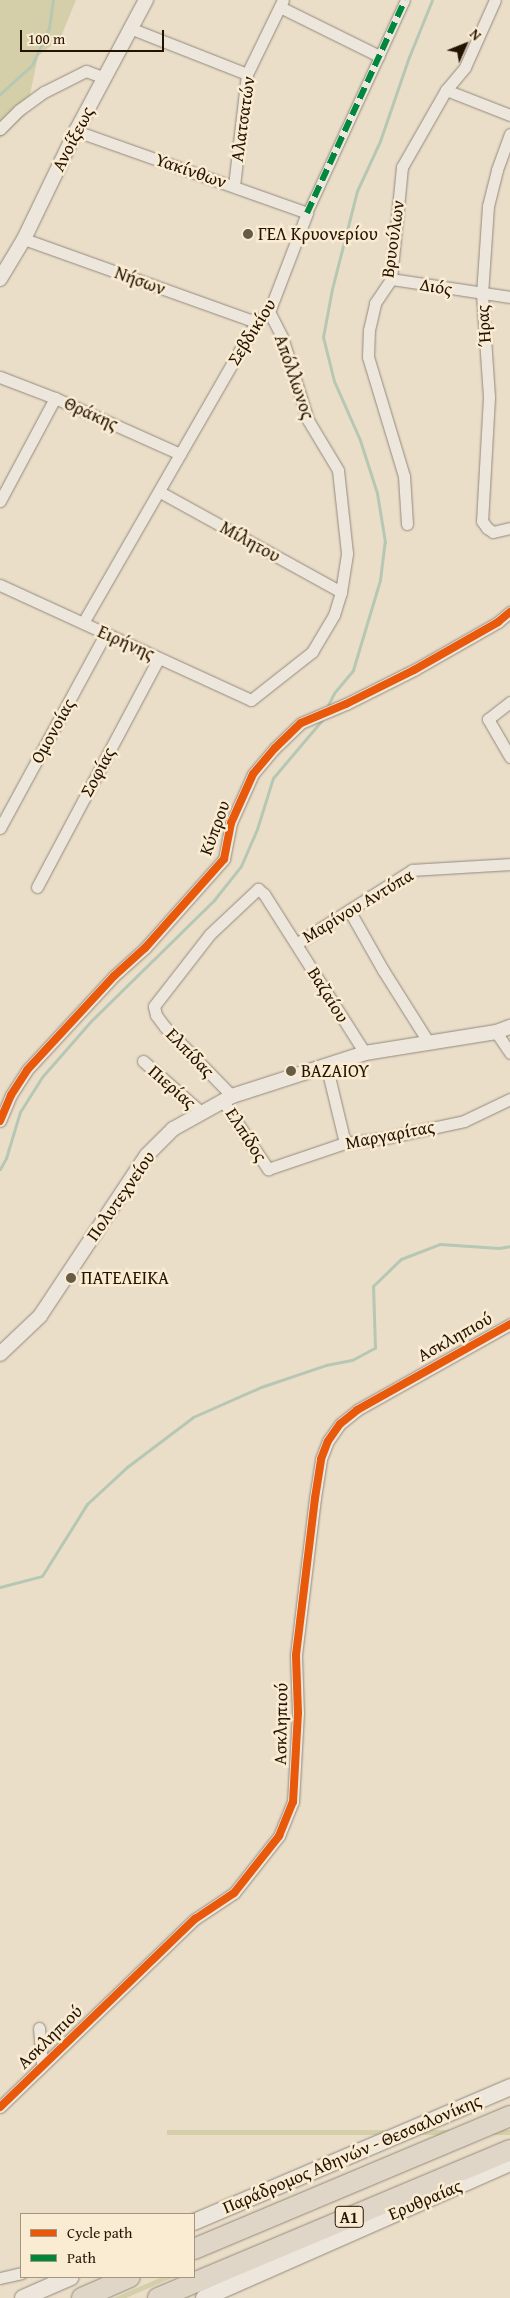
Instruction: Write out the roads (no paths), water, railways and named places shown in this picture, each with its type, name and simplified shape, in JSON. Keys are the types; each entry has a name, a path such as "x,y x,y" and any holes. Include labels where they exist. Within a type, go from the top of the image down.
{"highway":[{"name":"Α1","path":"195,2249 510,2116"},
{"name":"Α1","path":"158,2298 510,2150"},
{"path":"82,2298 128,2278"}],"main road":[{"name":"Παράδρομος Αθηνών - Θεσσαλονίκης","path":"195,2222 510,2087"},
{"name":"Ερυθραίας","path":"204,2298 510,2163"},
{"path":"23,2298 68,2278"}],"street":[{"name":"Ανοίξεως","path":"0,279 24,239 76,131 146,0"},
{"name":"Σεβδικίου","path":"82,623 160,492 256,322 269,312 307,213 405,0"},
{"name":"Βρυούλων","path":"407,524 404,476 368,357 369,330 375,304 392,279 402,167 446,90 465,67 495,0"},
{"path":"281,4 379,56"},
{"name":"Αλατσατών","path":"234,186 247,74 281,4"},
{"path":"132,29 247,74"},
{"path":"0,129 19,110 44,92 86,71 105,78"},
{"path":"446,90 510,115"},
{"name":"Υακίνθων","path":"76,131 307,213"},
{"name":"Ήρας","path":"510,134 497,170 488,206 482,294 490,397 482,521 493,532 510,528"},
{"name":"Νήσων","path":"24,239 256,322"},
{"name":"Διός","path":"392,279 510,298"},
{"name":"Απόλλωνος","path":"252,700 312,652 334,615 341,592 347,553 338,470 308,420 282,337 269,312"},
{"name":"Θράκης","path":"0,376 55,398 180,454"},
{"path":"0,501 4,485 55,398"},
{"name":"Μίλητου","path":"160,492 341,592"},
{"name":"Ειρήνης","path":"0,585 252,700"},
{"name":"Κύπρου","path":"0,1121 11,1095 27,1070 114,976 145,948 224,860 231,822 253,774 275,748 301,723 346,704 414,670 498,622 510,612"},
{"name":"Ομονοίας","path":"0,828 106,633"},
{"name":"Σοφίας","path":"37,887 159,658"},
{"path":"510,702 488,719 510,757"},
{"name":"Μαρίνου Αντύπα","path":"296,944 412,870 510,864"},
{"name":"Βαζαίου","path":"154,1006 210,934 258,889 264,894 365,1052"},
{"path":"349,910 383,970 430,1043"},
{"name":"Ελπίδας","path":"154,1006 156,1015 165,1027 228,1098"},
{"name":"Πολυτεχνείου","path":"0,1354 40,1316 147,1155 173,1129 228,1098 365,1052 496,1032 510,1027"},
{"path":"496,1032 510,1053"},
{"name":"Πιερίας","path":"142,1061 201,1112"},
{"path":"326,1064 345,1143"},
{"name":"Ελπίδος","path":"228,1098 268,1169"},
{"name":"Μαργαρίτας","path":"268,1169 345,1143 385,1138 464,1121 510,1099"},
{"name":"Ασκληπιού","path":"0,2106 195,1919 234,1893 279,1836 293,1802 298,1713 296,1655 315,1498 321,1459 328,1440 340,1424 357,1410 510,1324"},
{"path":"39,2028 42,2065"},
{"path":"0,2278 20,2272"}],"waterway":[{"path":"0,94 32,65 49,28 53,0"},
{"path":"328,705 334,693 353,670 380,580 385,542 377,493 360,440 334,381 323,337 332,289 357,191 380,141 409,57 432,0"},
{"path":"0,1169 6,1158 20,1112 42,1077 91,1021 214,900 241,866 257,829 273,778 322,720"},
{"path":"0,1587 42,1576 87,1504 127,1467 193,1417 261,1387 326,1365 352,1360 375,1348 373,1286 401,1259 440,1244 499,1248 510,1246"}],"place":[{"name":"ΓΕΛ Κρυονερίου","path":"248,234"},
{"name":"ΒΑΖΑΙΟΥ","path":"291,1071"},
{"name":"ΠΑΤΕΛΕΙΚΑ","path":"71,1278"}]}
